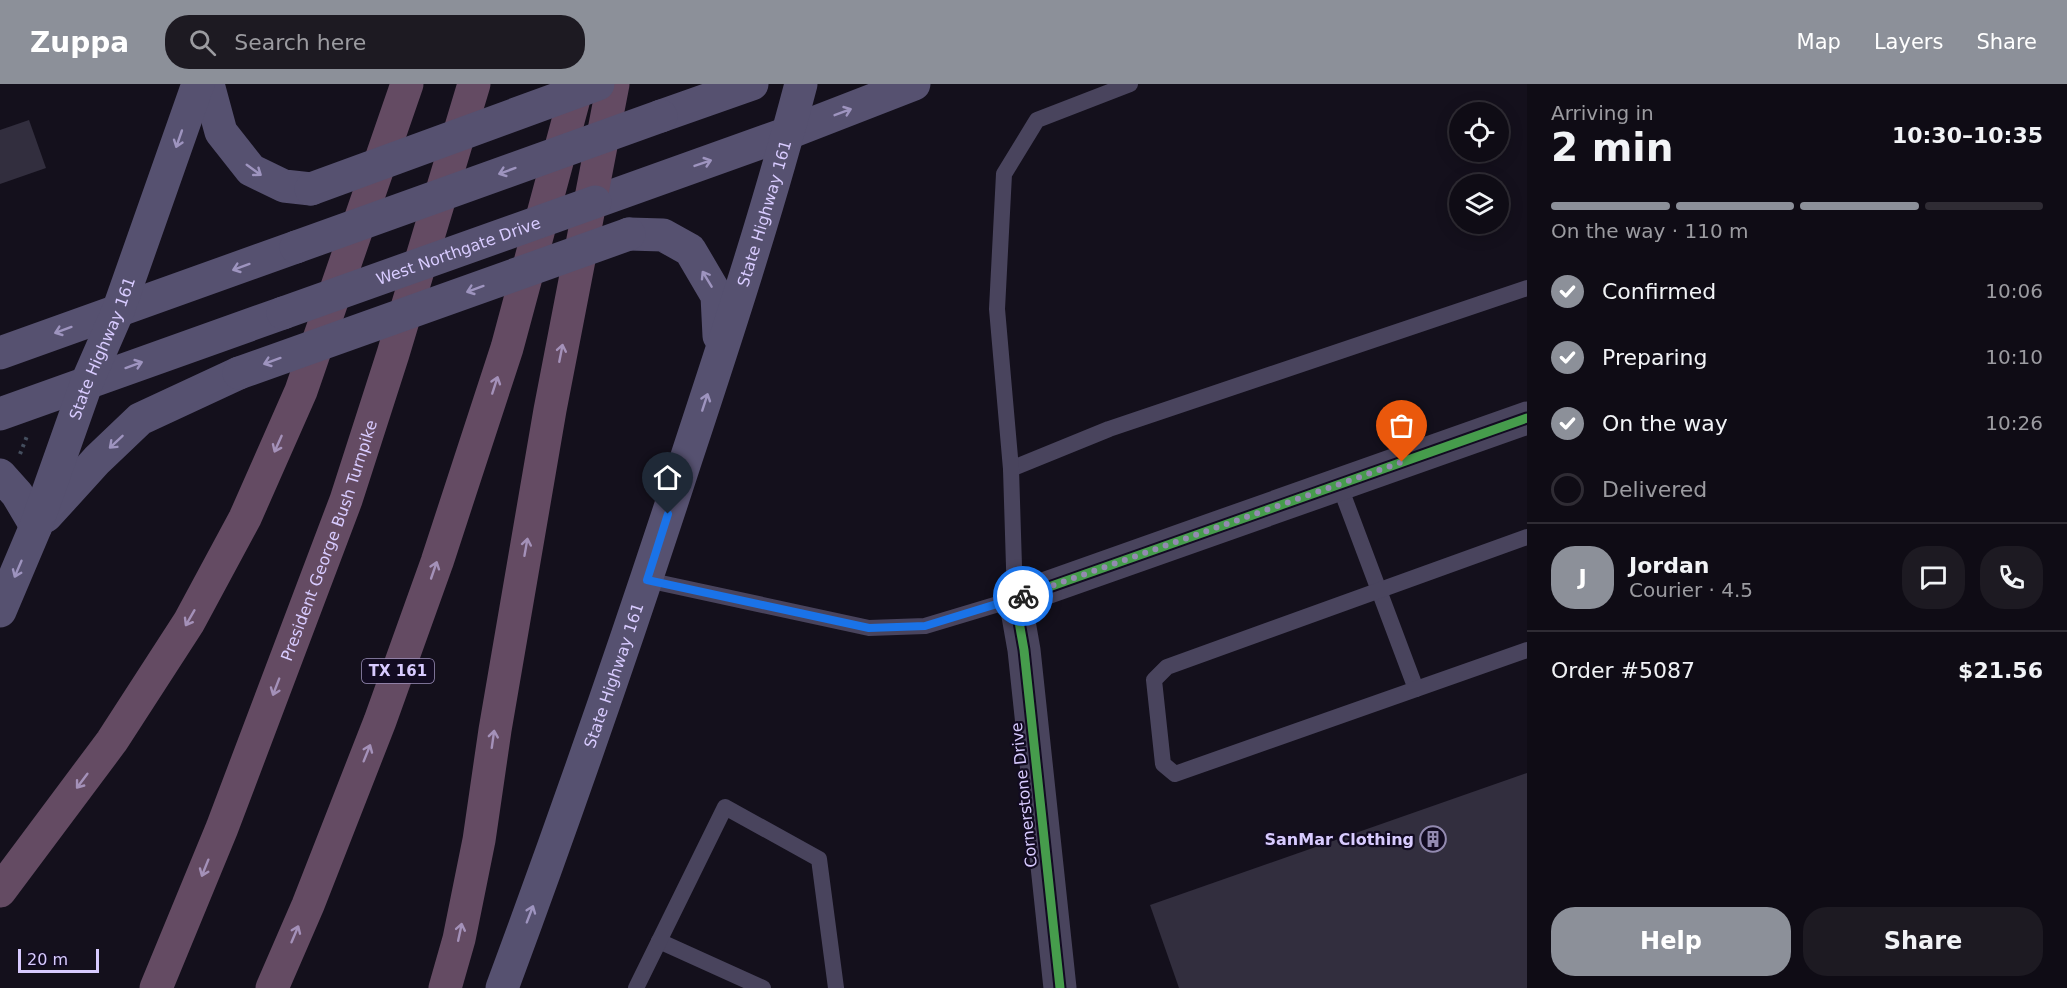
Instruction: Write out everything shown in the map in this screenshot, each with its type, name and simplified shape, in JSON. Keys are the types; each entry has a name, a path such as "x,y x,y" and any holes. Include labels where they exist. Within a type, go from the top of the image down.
{"highway":[{"path":"0,891 112,741 189,622 245,519 301,391 407,84"},
{"name":"President George Bush Turnpike","path":"156,988 222,828 346,500 393,354 474,84"},
{"name":"TX 161","path":"272,988 308,904 380,721 437,562 507,348 578,84"},
{"path":"445,988 459,939 479,840 495,730 550,410 613,84"}],"main road":[{"name":"State Highway 161","path":"0,611 36,526 87,382 118,311 198,84"},
{"path":"208,84 220,132 250,170 284,186 310,189 598,84"},
{"path":"0,353 752,84"},
{"name":"State Highway 161","path":"502,988 559,836 647,580 720,356 788,134 801,84"},
{"name":"West Northgate Drive","path":"0,414 788,134 914,84"},
{"path":"6,469 17,494 36,526 97,460 140,420 239,373 629,234 663,235 690,250 717,296 720,356"}],"street":[{"path":"1015,599 1527,418"},
{"name":"Cornerstone Drive","path":"1015,599 1024,650 1060,988"}],"lane":[{"path":"647,580 869,628 925,626 1015,599 1011,469 997,309 1004,174 1037,120 1130,84"},
{"path":"1011,469 1109,429 1527,288"},
{"path":"1339,484 1416,689"},
{"path":"1527,537 1167,667 1154,680 1163,764 1175,774 1527,650"},
{"path":"636,988 725,807 819,859 836,988"},
{"path":"659,941 763,988"}],"path":[{"path":"6,469 20,454 30,427"}],"building":[{"path":"29,120 46,168 0,184 0,130"},
{"name":"SanMar Clothing","path":"1527,773 1527,988 1179,988 1150,905"}],"cycle path":[{"path":"1060,988 1024,650 1015,599 1527,418"}],"way so far":[{"path":"1023,596 1402,462"}],"place":[{"name":"SanMar Clothing","path":"1433,839"}],"route":[{"path":"668,514 647,580 869,628 925,626 1023,596"}]}
